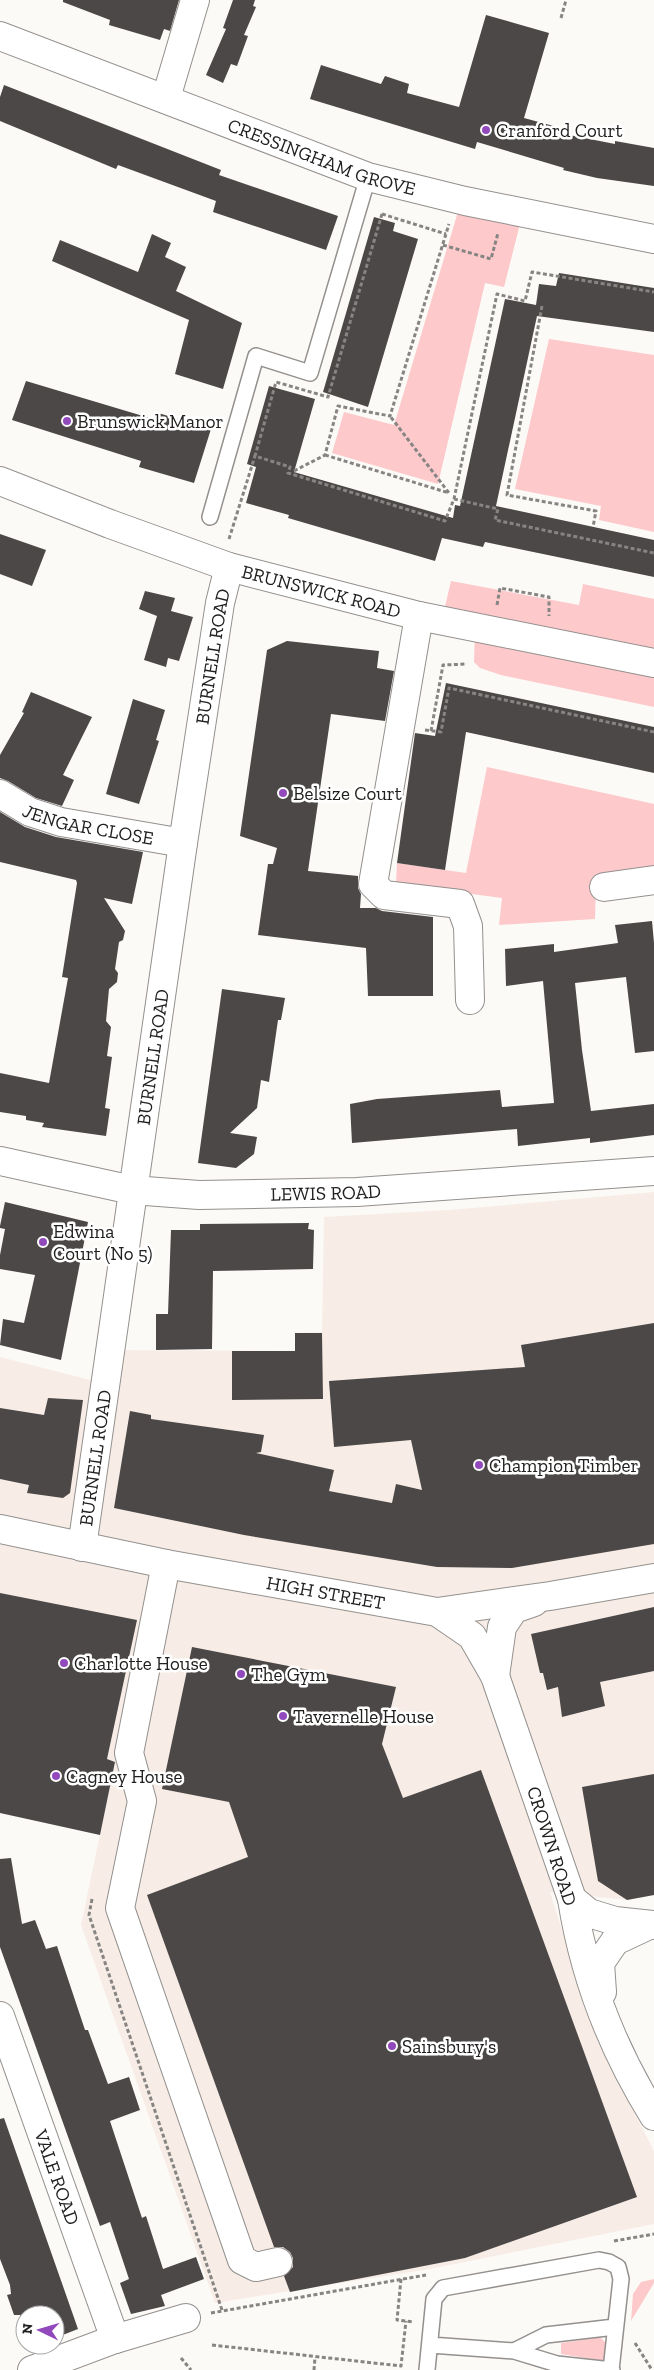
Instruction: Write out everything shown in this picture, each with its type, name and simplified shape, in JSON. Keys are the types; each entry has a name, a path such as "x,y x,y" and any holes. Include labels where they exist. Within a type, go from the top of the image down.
{"street":[{"path":"166,98 195,0"},
{"name":"CRESSINGHAM GROVE","path":"0,36 368,177 457,199 654,239"},
{"name":"BRUNSWICK ROAD","path":"0,481 110,524 225,565 420,616 654,663"},
{"name":"BURNELL ROAD","path":"82,1547 132,1190 225,565"},
{"path":"420,616 374,884 384,895 460,904 468,926 470,1000"},
{"name":"JENGAR CLOSE","path":"0,794 30,812 61,822 183,843"},
{"path":"604,887 654,880"},
{"name":"LEWIS ROAD","path":"0,1161 132,1190 199,1195 318,1194 654,1171"},
{"name":"HIGH STREET","path":"0,1529 166,1564 437,1612 550,1596 654,1578"},
{"path":"166,1564 129,1754 142,1801 120,1908 242,2260 256,2267 278,2262"},
{"name":"CROWN ROAD","path":"495,1676 502,1627 514,1609 550,1596"},
{"name":"CROWN ROAD","path":"437,1612 472,1636 495,1676 572,1899 578,1940 604,2017 618,2052 654,2116"},
{"path":"572,1899 589,1913 615,1922 650,1925"},
{"name":"CROWN ROAD","path":"604,2017 600,1963 616,1941 650,1925"},
{"name":"VALE ROAD","path":"0,2016 115,2339"},
{"path":"32,2370 115,2339 186,2318"}],"lane":[{"path":"210,517 256,356 310,372 368,177"},
{"path":"426,2370 434,2299 443,2288 599,2260 609,2262 618,2267 621,2279 612,2370 557,2364 514,2351 430,2345"},
{"path":"514,2351 546,2335 615,2327"}],"path":[{"path":"561,18 566,0"},
{"path":"390,416 457,199"},
{"path":"442,245 491,259 504,209"},
{"path":"225,565 253,471 255,456 276,382 328,398 382,214 446,234"},
{"path":"255,456 290,466 288,473 445,521 454,499 497,294 525,301 532,272 654,292"},
{"path":"542,306 506,495 596,511 593,527"},
{"path":"294,471 325,455 449,493 390,416 338,406 325,455"},
{"path":"454,499 498,509 495,520 654,553"},
{"path":"493,630 500,588 549,598 549,642"},
{"path":"432,731 443,665 467,664"},
{"path":"421,730 441,732 449,688 654,732"},
{"path":"608,2242 654,2234"},
{"path":"186,2318 430,2274"},
{"path":"401,2280 397,2320 417,2322"},
{"path":"212,2345 401,2366 406,2321"},
{"path":"314,2370 315,2357"},
{"path":"181,2358 191,2370"}],"shaded area":[{"path":"460,205 522,216 504,287 485,283 438,484 332,453 344,412 394,425"},
{"path":"549,339 654,355 654,532 599,520 601,506 515,489"},
{"path":"451,581 579,605 583,584 654,599 654,654 443,615"},
{"path":"475,632 654,669 654,707 501,675 480,668 474,662"},
{"path":"487,767 654,804 654,868 596,880 595,919 499,925 502,898 396,884 397,863 466,873"},
{"path":"654,1192 654,1895 627,1900 550,1892 596,2037 654,2151 654,2224 430,2269 215,2303 81,1925 115,1762 107,1759 113,1732 0,1706 0,1357 102,1383 116,1350 295,1351 295,1333 322,1332 324,1217 449,1210"},
{"path":"654,2279 654,2283 631,2321 633,2294 641,2282"},
{"path":"600,2337 607,2344 607,2358 603,2361 561,2354 561,2343"}],"building":[{"path":"63,0 179,0 170,31 164,29 160,40 109,25 110,20 63,2"},
{"path":"233,0 255,0 253,6 256,7 244,35 248,36 237,66 231,64 223,83 206,75 226,29 223,28"},
{"path":"486,15 549,33 524,118 561,128 559,133 615,144 615,141 654,148 654,186 597,178 563,170 564,168 477,142 475,149 310,99 321,65 381,84 385,76 409,84 407,93 459,107"},
{"path":"4,85 221,170 219,175 338,216 326,250 213,212 216,201 118,165 116,169 0,121 0,97"},
{"path":"374,217 395,223 393,231 418,239 368,407 323,392"},
{"path":"152,234 171,243 165,257 186,267 176,291 242,323 223,389 175,374 189,320 52,261 60,240 138,272"},
{"path":"559,273 654,288 654,332 537,316 496,506 654,540 654,577 485,542 483,547 442,538 435,561 288,518 289,515 246,503 256,467 247,464 269,386 315,399 294,472 453,518 455,505 460,506 505,299 536,305 539,284 556,286"},
{"path":"26,381 153,419 155,412 211,429 194,483 139,467 141,461 12,420"},
{"path":"0,534 46,550 32,586 0,574"},
{"path":"145,591 175,598 171,611 193,617 179,661 168,658 166,667 144,660 157,616 139,609"},
{"name":"Belsize Court","path":"287,641 379,651 377,668 394,671 385,721 331,714 308,871 358,876 358,888 361,894 360,908 376,908 382,911 433,917 433,996 368,996 366,948 258,935 268,864 273,864 277,848 240,836 267,650"},
{"path":"446,683 654,727 654,773 466,732 445,870 397,863 415,733 435,736"},
{"path":"31,692 92,717 63,775 74,780 62,806 36,798 0,778 0,755 24,713 22,712"},
{"path":"133,699 165,710 156,740 159,741 139,804 106,794"},
{"path":"0,812 25,827 56,837 143,852 132,904 104,898 125,931 123,940 119,942 115,969 118,973 117,982 109,989 106,1021 111,1027 107,1056 112,1057 105,1108 110,1109 106,1136 42,1127 44,1123 26,1120 26,1116 0,1112 0,1073 49,1083 68,978 62,977 77,883 76,880 0,862"},
{"path":"652,921 654,943 654,1051 635,1053 626,977 575,983 591,1111 654,1104 654,1135 590,1143 590,1138 518,1146 517,1129 352,1143 350,1104 377,1099 500,1090 502,1107 554,1103 543,981 506,986 505,949 554,944 554,952 618,943 615,925"},
{"path":"222,989 285,998 281,1020 278,1020 269,1082 261,1080 257,1108 230,1133 257,1137 254,1154 236,1168 198,1163"},
{"path":"5,1202 88,1222 61,1360 0,1345 3,1319 24,1323 35,1275 0,1269 0,1255 5,1229 0,1228 0,1226"},
{"path":"309,1223 308,1229 314,1230 313,1269 213,1271 212,1349 156,1350 156,1314 168,1314 171,1230 200,1230 200,1224"},
{"path":"654,1323 654,1544 512,1568 437,1567 244,1535 114,1508 130,1411 151,1415 151,1419 264,1435 261,1452 256,1453 334,1470 329,1491 392,1503 396,1484 422,1490 411,1440 334,1447 329,1381 525,1367 521,1345"},
{"path":"295,1333 322,1333 323,1399 232,1400 232,1351 295,1351"},
{"path":"48,1398 83,1400 70,1493 63,1498 27,1493 29,1485 0,1479 0,1408 44,1415"},
{"path":"0,1593 137,1620 107,1759 115,1762 100,1835 0,1813"},
{"path":"654,1607 654,1671 600,1682 605,1706 562,1717 558,1687 547,1690 543,1673 540,1673 531,1634"},
{"name":"Sainsbury's","path":"192,1647 396,1687 382,1744 403,1798 481,1770 637,2197 465,2258 290,2292 284,2276 293,2267 293,2258 290,2252 283,2247 274,2247 147,1895 248,1857 229,1802 162,1789"},
{"path":"654,1774 654,1895 627,1900 598,1881 582,1787"},
{"path":"11,1858 22,1924 35,1920 46,1949 57,1946 85,2030 88,2030 108,2084 129,2077 140,2110 110,2121 142,2218 146,2216 163,2269 196,2257 204,2279 161,2295 165,2306 131,2314 120,2283 129,2279 110,2222 100,2226 0,1947 0,1859"},
{"path":"4,2118 78,2329 65,2334 65,2305 15,2305 14,2315 7,2295 11,2294 10,2285 0,2259 0,2119"}],"place":[{"name":"Cranford Court","path":"486,130"},
{"name":"Brunswick Manor","path":"67,421"},
{"name":"Belsize Court","path":"283,793"},
{"name":"Edwina Court (No 5)","path":"43,1242"},
{"name":"Champion Timber","path":"479,1465"},
{"name":"Charlotte House","path":"64,1663"},
{"name":"The Gym","path":"241,1674"},
{"name":"Tavernelle House","path":"283,1716"},
{"name":"Cagney House","path":"56,1776"},
{"name":"Sainsbury's","path":"392,2046"}]}
